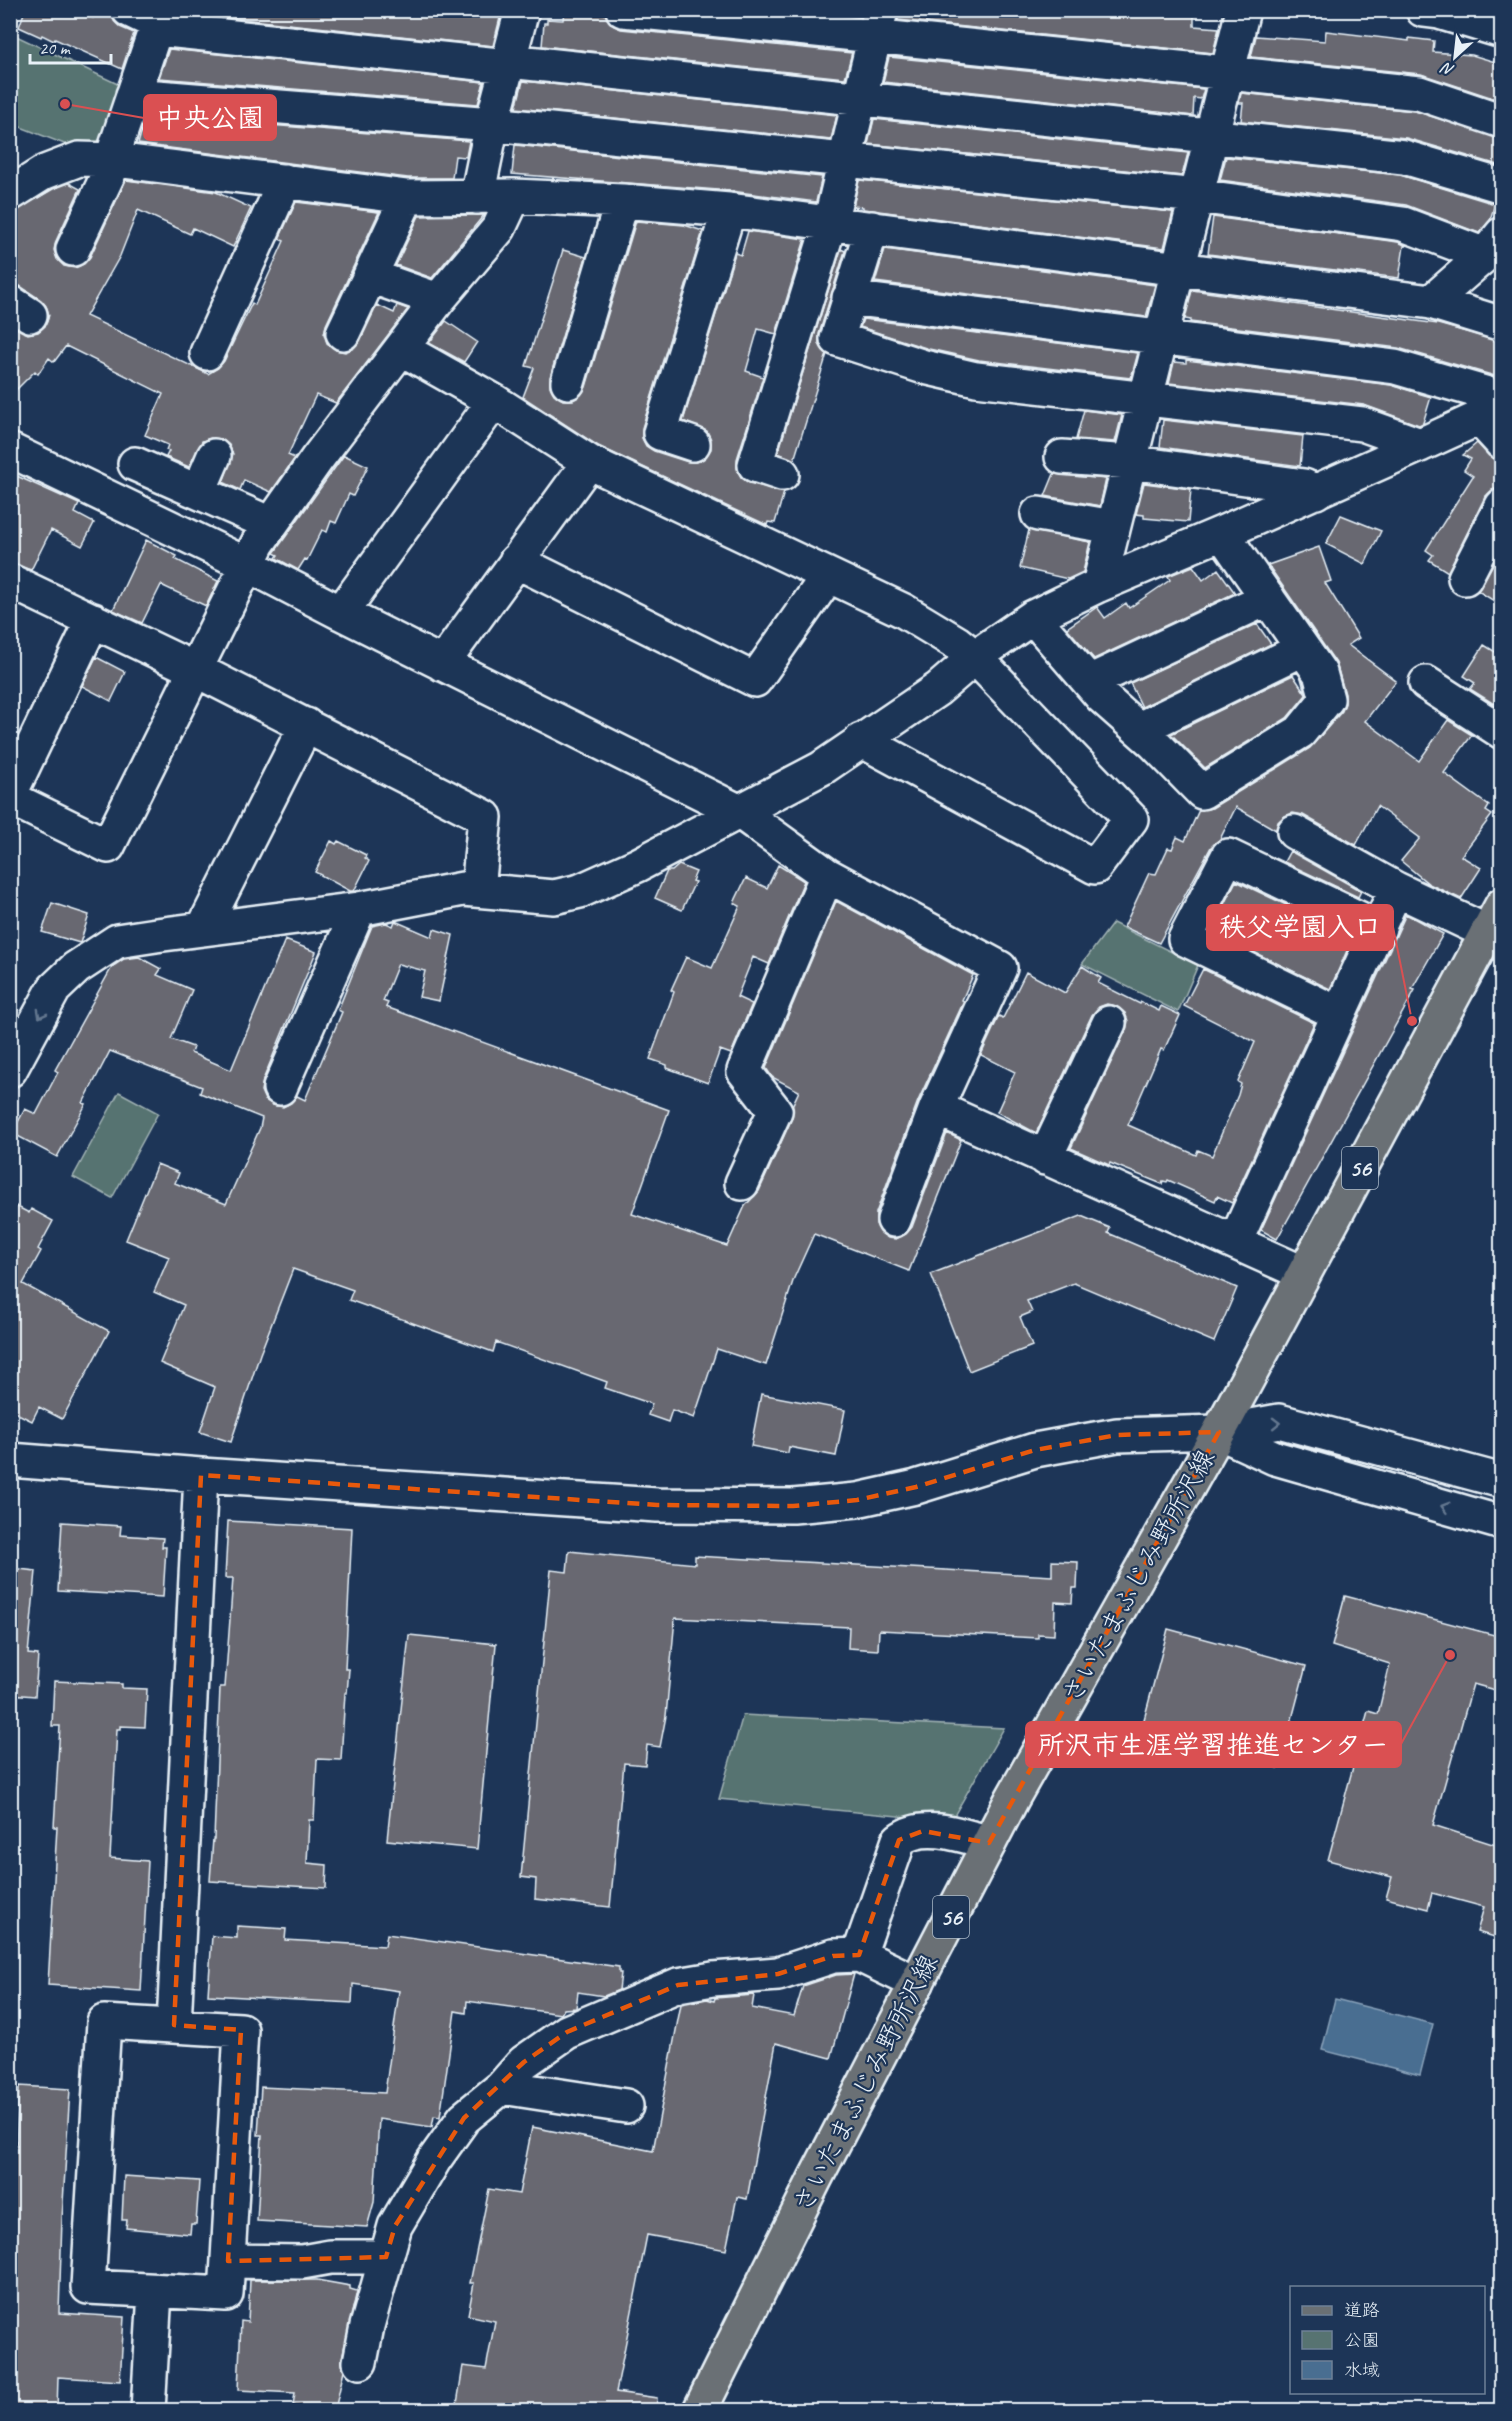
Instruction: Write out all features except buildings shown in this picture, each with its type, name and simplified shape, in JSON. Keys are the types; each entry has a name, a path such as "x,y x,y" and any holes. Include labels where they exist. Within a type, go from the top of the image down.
{"main road":[{"name":"さいたまふじみ野所沢線","path":"700,2410 815,2179 989,1842 1219,1431 1494,919"}],"street":[{"path":"477,197 492,124 522,10"},
{"path":"623,10 878,24 1227,72 1419,93 1502,121"},
{"path":"1099,585 1243,10"},
{"path":"1442,12 1502,31"},
{"path":"73,249 113,160 133,95 152,18 508,64 860,97 1404,156 1502,186"},
{"path":"782,474 755,465 830,223 878,24"},
{"path":"133,95 492,124 1197,196 1403,224 1495,247"},
{"path":"10,194 45,172 79,159 113,160 407,197 514,196 622,201 729,210 1431,302 1502,324"},
{"path":"207,353 230,307 242,273 285,181"},
{"path":"93,620 10,796 108,846 258,543 317,459 438,300 499,228 514,196"},
{"path":"343,333 407,197"},
{"path":"568,382 622,201"},
{"path":"693,444 660,433 729,210"},
{"path":"872,228 837,339 924,367 976,379 1362,424 1420,445"},
{"path":"1431,302 1495,247"},
{"path":"369,276 438,300"},
{"path":"849,298 1395,367 1494,406"},
{"path":"402,349 494,401 589,462 904,611 957,642 975,657 1131,819 1095,867 861,740"},
{"path":"340,613 494,401"},
{"path":"1494,406 1502,443"},
{"path":"10,1070 54,989 76,968 117,942 359,909 463,889 554,897 580,891 639,865 822,768 938,689 975,657 1033,617 1099,585 1420,445 1494,406"},
{"path":"10,450 248,565 740,812 827,875 1000,968 936,1108 894,1220"},
{"path":"199,491 214,456"},
{"path":"1062,457 1130,462 1304,486 1316,492"},
{"path":"442,664 589,462"},
{"path":"135,464 272,524"},
{"path":"1465,578 1502,506"},
{"path":"1038,514 1113,527"},
{"path":"1033,617 1102,697 1139,729 1202,792 1300,732 1327,699 1320,673 1222,533"},
{"path":"516,561 755,680 828,576"},
{"path":"10,581 196,669 484,816 478,890"},
{"path":"1089,682 1268,598"},
{"path":"1139,729 1303,649"},
{"path":"1426,683 1502,732"},
{"path":"203,929 306,726"},
{"path":"1294,832 1396,889 1494,919"},
{"path":"1339,1014 1185,939 1228,856 1379,928"},
{"path":"742,1183 775,1111 744,1071 827,875"},
{"path":"1235,1242 1396,889"},
{"path":"280,1088 359,909"},
{"path":"1046,1158 1109,1023"},
{"path":"936,1108 1303,1273"},
{"path":"10,1460 657,1505 793,1506 857,1500 916,1487 1047,1448 1117,1435 1219,1431 1279,1420 1502,1481"},
{"path":"1219,1431 1275,1458 1502,1523"},
{"path":"174,2025 201,1475"},
{"path":"860,1954 899,1840 907,1834 923,1831 955,1833 989,1842"},
{"path":"360,2362 367,2326 395,2226 434,2160 464,2118 502,2087 524,2062 567,2032 678,1985 713,1978 778,1974 833,1956 860,1954 917,1983"},
{"path":"104,2022 174,2025 241,2030 226,2294 88,2287 104,2022"},
{"path":"502,2087 626,2106"},
{"path":"228,2262 302,2262 330,2257 386,2257"},
{"path":"148,2410 155,2292"}],"highlighted area":[{"path":"1219,1432 989,1843 923,1831 899,1840 859,1955 833,1956 778,1974 678,1985 567,2032 524,2062 464,2118 395,2226 386,2257 228,2261 241,2030 174,2025 201,1475 657,1505 793,1506 857,1500 916,1487 1035,1450 1117,1435"}],"green space":[{"path":"10,33 126,88 103,147 72,147 18,126 19,122 11,119"},
{"path":"1113,923 1198,965 1178,1012 1082,964"},
{"path":"119,1092 158,1113 112,1198 73,1177"},
{"path":"743,1715 1004,1728 951,1821 719,1799"}],"water":[{"path":"1335,1999 1433,2024 1420,2075 1322,2050"}],"place":[{"name":"中央公園","path":"65,104"},
{"name":"秩父学園入口","path":"1412,1021"},
{"name":"所沢市生涯学習推進センター","path":"1450,1655"}]}
